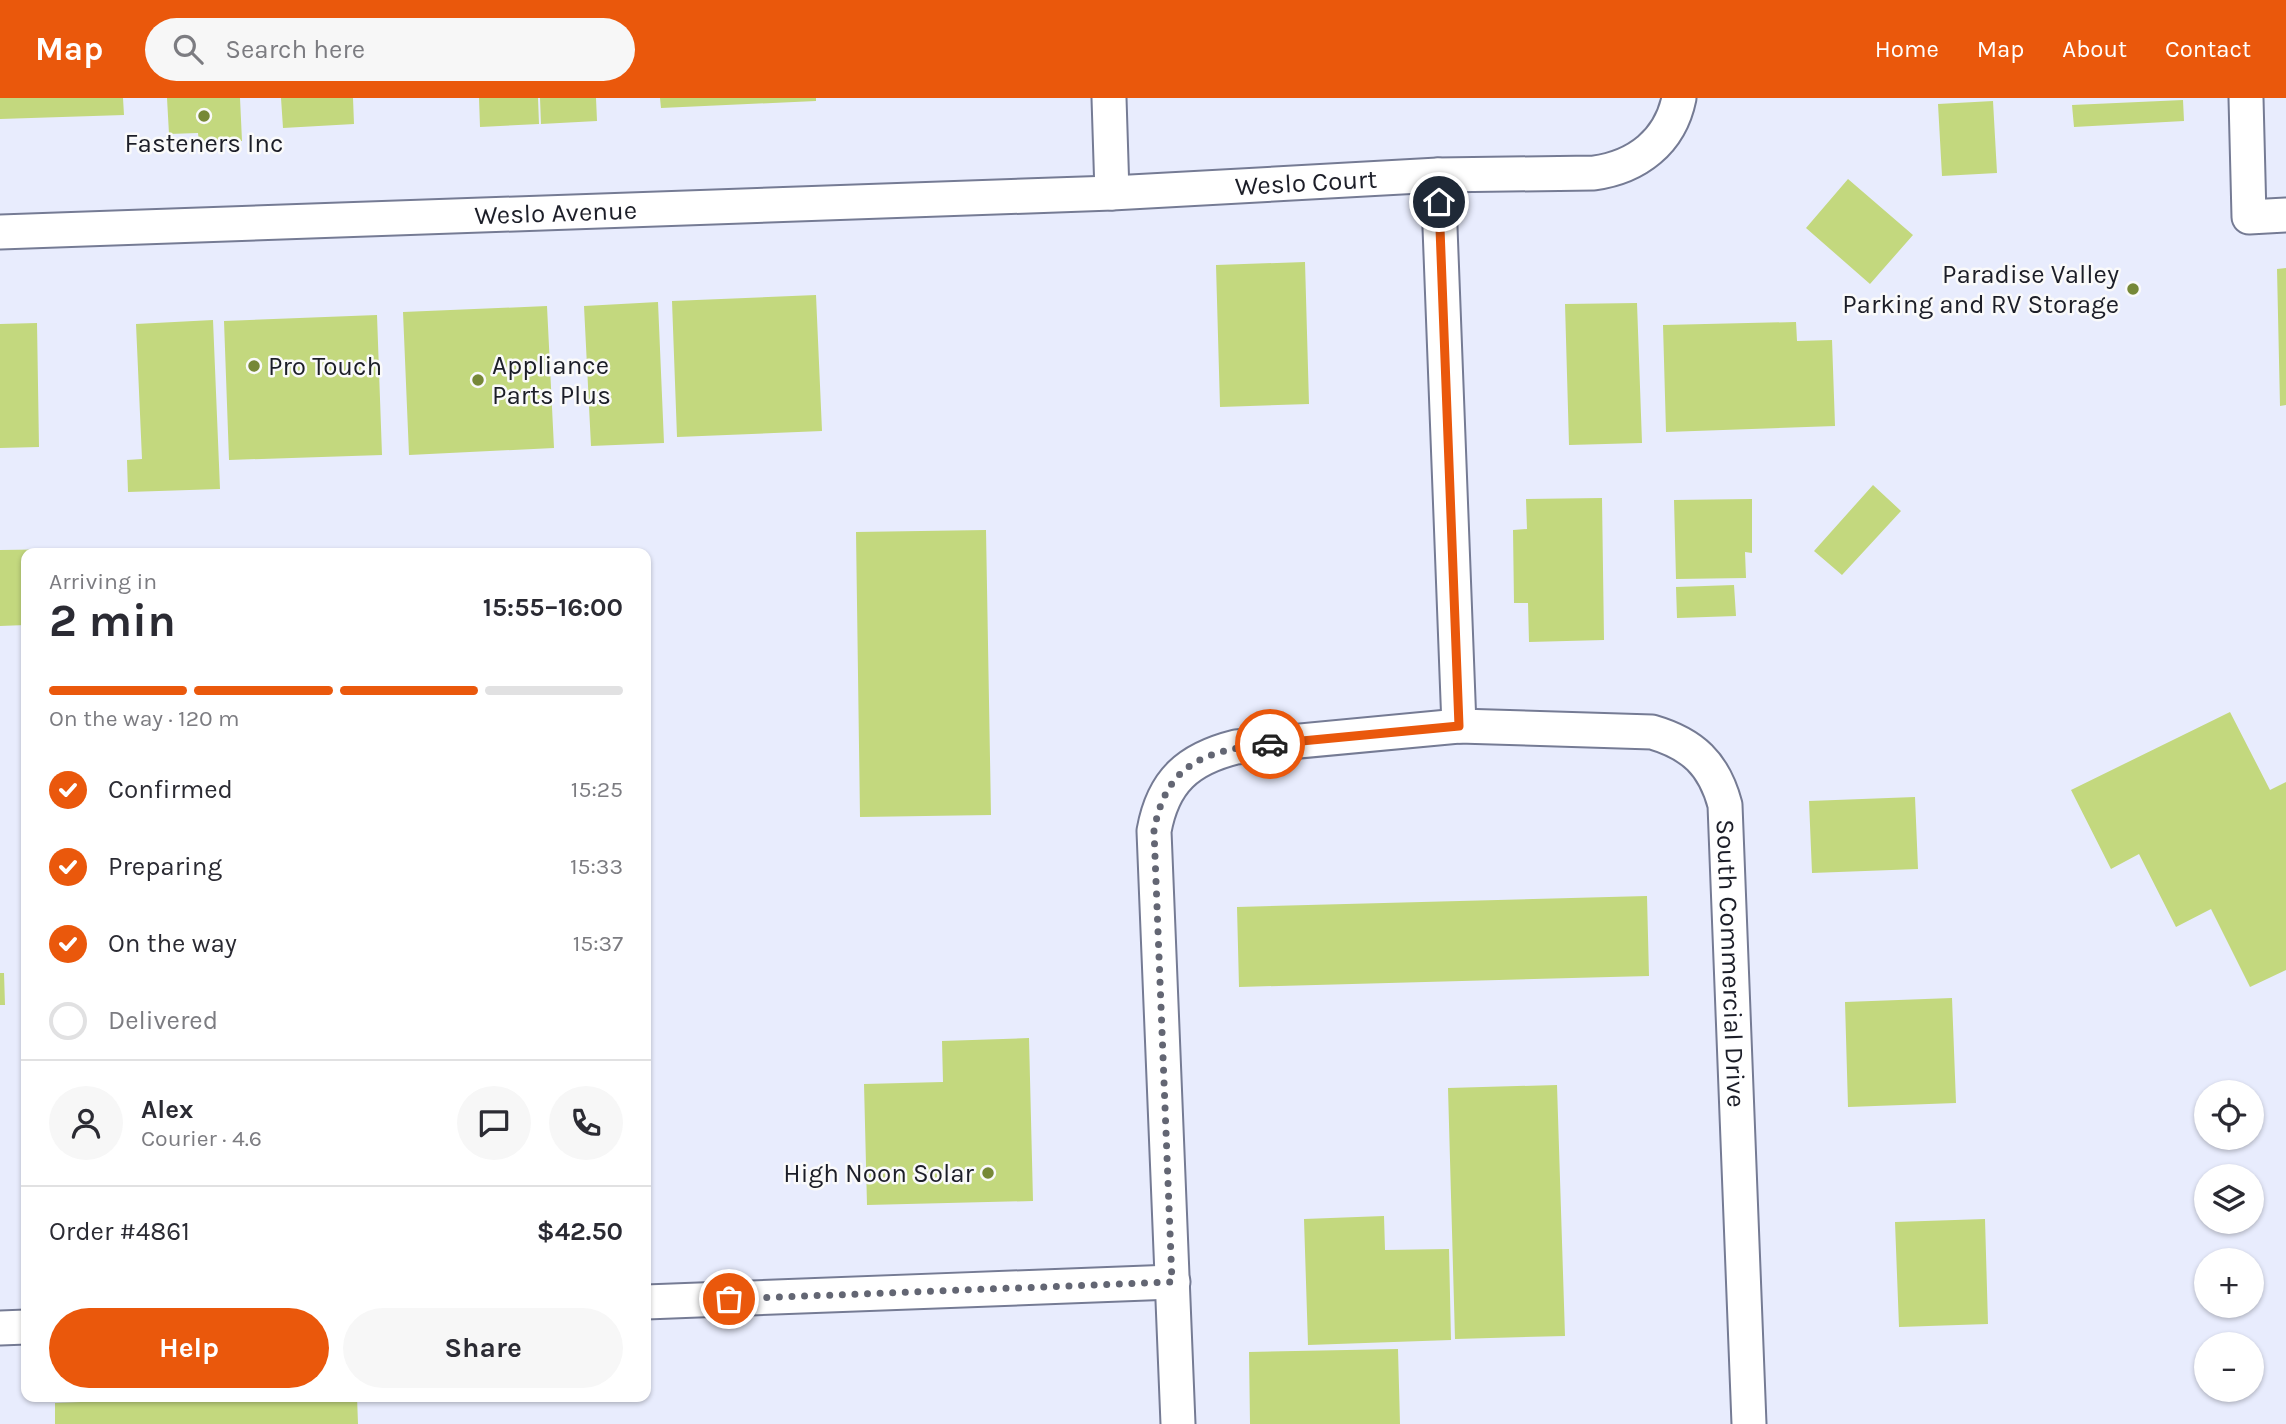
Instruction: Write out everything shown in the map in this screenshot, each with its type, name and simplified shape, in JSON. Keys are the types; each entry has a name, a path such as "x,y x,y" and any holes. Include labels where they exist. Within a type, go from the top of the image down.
{"street":[{"path":"1109,98 1112,193"},
{"name":"Weslo Court","path":"1112,193 1438,175 1603,172 1630,164 1658,143 1669,127 1679,98"},
{"path":"2246,98 2249,217 2286,215"},
{"path":"1438,175 1459,726"},
{"name":"Weslo Avenue","path":"0,232 1112,193"},
{"name":"South Commercial Drive","path":"1178,1424 1154,831 1158,811 1176,778 1194,763 1214,752 1236,747 1459,726 1652,732 1679,742 1702,758 1721,788 1726,805 1749,1424"},
{"path":"651,1302 1172,1282"},
{"path":"0,1328 21,1327"}],"building":[{"path":"0,98 123,98 124,115 0,119"},
{"name":"Fasteners Inc","path":"167,98 240,98 242,141 199,142 198,133 169,134"},
{"path":"281,98 353,98 354,124 283,128"},
{"path":"479,98 538,98 539,124 480,127"},
{"path":"540,98 596,98 597,121 541,124"},
{"path":"660,98 816,98 816,101 661,108"},
{"path":"2183,100 2184,121 2074,127 2072,105"},
{"path":"1993,101 1997,173 1942,176 1938,104"},
{"path":"1848,179 1913,235 1870,284 1806,228"},
{"path":"1305,262 1309,404 1220,407 1216,265"},
{"path":"2286,268 2286,405 2280,406 2277,269"},
{"path":"816,295 822,431 677,437 672,301"},
{"path":"658,302 664,443 591,446 584,306"},
{"path":"1637,303 1642,443 1569,445 1565,304"},
{"name":"Appliance Parts Plus","path":"547,306 554,448 409,455 403,312"},
{"path":"377,315 382,455 229,460 224,321"},
{"path":"213,320 220,489 128,492 127,460 142,459 136,324"},
{"path":"1796,322 1797,341 1832,340 1835,426 1666,432 1663,325"},
{"path":"37,323 39,447 0,448 0,324"},
{"path":"1873,485 1901,511 1842,575 1814,551"},
{"path":"1602,498 1604,640 1529,642 1528,603 1514,603 1513,530 1527,529 1526,499"},
{"path":"1752,499 1752,553 1745,552 1746,578 1676,579 1674,500"},
{"path":"986,530 991,815 860,817 856,532"},
{"path":"0,550 21,550 21,625 0,626"},
{"path":"1734,585 1736,616 1677,618 1676,587"},
{"path":"2230,712 2270,790 2286,782 2286,970 2250,987 2211,909 2176,927 2139,854 2111,869 2071,790"},
{"path":"1915,797 1918,869 1812,873 1809,801"},
{"path":"1647,896 1649,976 1239,987 1237,907"},
{"path":"0,973 4,973 5,1005 0,1005"},
{"path":"1952,998 1956,1103 1848,1107 1845,1002"},
{"path":"1029,1038 1033,1201 867,1205 864,1084 943,1082 942,1041"},
{"path":"1557,1085 1565,1336 1455,1339 1448,1088"},
{"path":"1384,1216 1385,1250 1449,1249 1451,1340 1308,1345 1304,1219"},
{"path":"1985,1219 1988,1324 1899,1327 1895,1222"},
{"path":"1398,1349 1400,1424 1250,1424 1249,1352"},
{"path":"357,1402 358,1424 55,1424 55,1403"}],"way so far":[{"path":"729,1299 1172,1282 1154,831 1165,794 1176,778 1194,763 1214,752 1270,744"}],"place":[{"name":"Fasteners Inc","path":"204,116"},
{"name":"Paradise Valley Parking and RV Storage","path":"2133,289"},
{"name":"Pro Touch","path":"254,366"},
{"name":"Appliance Parts Plus","path":"478,380"},
{"name":"High Noon Solar","path":"988,1173"}],"route":[{"path":"1270,744 1459,726 1439,202"}]}
